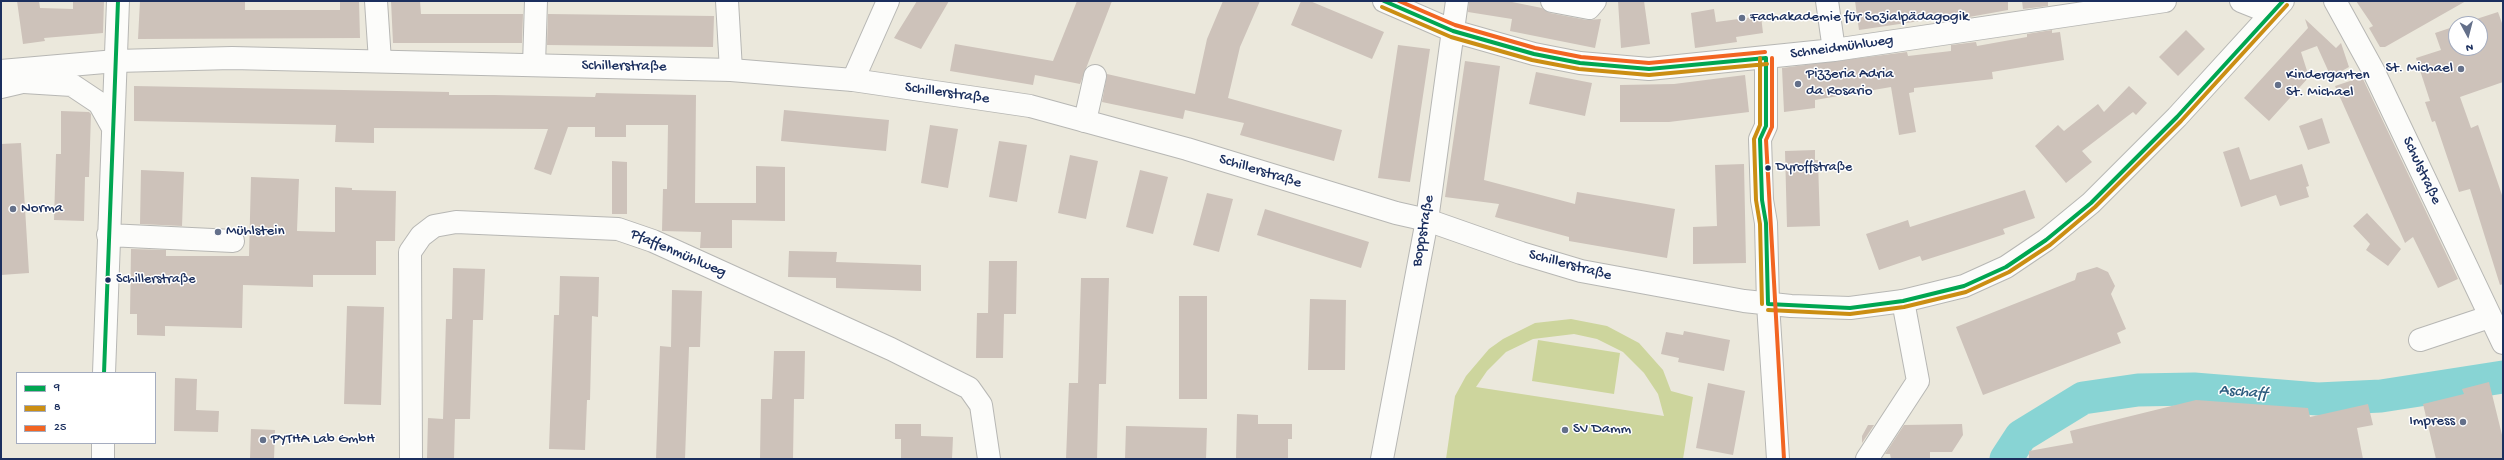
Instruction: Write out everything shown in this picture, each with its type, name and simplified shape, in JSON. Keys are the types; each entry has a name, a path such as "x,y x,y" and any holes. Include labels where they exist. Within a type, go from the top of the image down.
{"street":[{"path":"104,372 118,1"},
{"path":"376,1 380,61"},
{"path":"534,65 536,1"},
{"path":"728,1 731,70"},
{"path":"853,80 888,1"},
{"name":"Schneidmühlweg","path":"1384,1 1453,31 1534,54 1611,67 1649,69 1834,50 2165,1"},
{"name":"Boppstraße","path":"1382,459 1427,220 1457,1"},
{"path":"1552,1 1589,8 1595,1"},
{"path":"1827,1 1834,50"},
{"path":"2241,1 2277,7"},
{"name":"Schulstraße","path":"2335,1 2374,70 2489,317 2503,343"},
{"name":"Schillerstraße","path":"116,61 232,58 731,70 853,80 1030,106 1187,149 1388,211 1427,220 1521,254 1581,271 1656,286 1768,304 1850,308 1903,301 1964,286 2006,267 2046,240 2091,204 2172,123 2277,7"},
{"path":"1766,58 1766,126 1760,139 1762,200 1766,223 1768,304 1778,459"},
{"path":"1,71 116,61"},
{"path":"1,87 116,61"},
{"path":"1085,121 1095,76"},
{"path":"24,82 72,85 99,103 113,128"},
{"name":"Pfaffenmühlweg","path":"411,459 410,252 421,236 434,226 456,222 618,229 653,240 891,349 969,388 981,405 989,459"},
{"path":"108,235 233,241"},
{"path":"1867,459 1918,382 1903,301"},
{"path":"2420,340 2489,317"},
{"path":"103,444 103,459"}],"green space":[{"name":"SV Damm","path":"1571,319 1607,326 1639,343 1663,370 1671,391 1693,397 1683,459 1446,459 1455,396 1466,376 1489,349 1503,339 1535,323","holes":["1574,334 1597,339 1623,352 1644,373 1658,394 1664,416 1476,387 1487,371 1506,352 1533,339"]},
{"path":"1538,340 1620,353 1614,394 1532,381"}],"building":[{"path":"17,1 39,1 40,8 73,9 73,1 104,1 103,33 44,38 45,41 23,44"},
{"path":"140,1 245,1 245,10 340,10 340,1 359,1 360,38 138,39"},
{"path":"391,1 420,1 421,14 523,14 522,43 393,43"},
{"path":"917,1 949,1 921,49 894,38"},
{"path":"1077,1 1112,1 1080,84 1035,75 1033,85 950,71 955,44 1053,61"},
{"path":"1223,1 1260,1 1240,47 1228,98 1342,130 1334,161 1240,135 1244,123 1185,110 1183,119 1102,102 1107,74 1195,94 1207,39"},
{"path":"1301,1 1310,1 1384,32 1372,59 1291,25"},
{"path":"1469,1 1507,1 1542,8 1550,13 1587,20 1601,19 1595,48 1510,31 1512,19 1468,12"},
{"path":"1618,1 1644,1 1650,44 1621,48"},
{"path":"1855,1 2008,1 2008,10 1947,21 1947,17 1859,30"},
{"path":"2022,1 2048,1 2048,6 2023,9"},
{"path":"2356,1 2466,1 2385,47 2380,47 2369,28 2373,26"},
{"path":"1714,9 1716,22 1761,16 1763,33 1736,37 1737,42 1695,48 1691,13"},
{"path":"2498,12 2503,26 2503,82 2460,97 2471,128 2478,125 2503,198 2503,284 2500,285 2470,189 2459,192 2435,121 2432,122 2425,102 2430,101 2416,58 2441,50 2435,33 2448,29 2448,56 2488,56 2488,16 2486,16"},
{"path":"548,14 714,16 713,47 547,45"},
{"name":"Kindergarten St. Michael","path":"2305,19 2336,48 2341,43 2349,67 2331,77 2317,46 2301,52 2309,77 2269,121 2244,98 2308,28"},
{"path":"2052,30 2052,33 2060,32 2064,60 1992,72 1993,79 1914,88 1914,92 1909,93 1916,132 1899,135 1891,87 1815,100 1815,108 1784,112 1782,68 1907,52 1908,56 1951,51 1951,45 1976,42 1977,46 2027,37 2027,34"},
{"path":"2186,30 2205,49 2178,76 2159,57"},
{"path":"1398,45 1430,49 1410,182 1378,178"},
{"path":"1465,61 1500,66 1484,180 1575,204 1577,192 1675,209 1667,258 1569,241 1569,237 1495,217 1499,204 1445,197"},
{"path":"1536,72 1592,83 1585,116 1529,104"},
{"path":"1745,75 1749,112 1669,122 1620,122 1620,85 1674,84"},
{"path":"2362,77 2458,279 2438,288 2413,237 2405,243 2335,86"},
{"path":"134,86 449,92 449,95 595,97 596,93 696,95 695,203 756,203 756,166 785,167 785,221 732,220 732,248 700,248 701,232 662,231 663,189 667,189 668,125 626,125 626,137 595,137 595,127 568,127 551,175 534,169 548,129 374,128 374,143 335,142 336,125 134,121"},
{"path":"2129,86 2147,103 2136,115 2133,112 2082,151 2092,162 2066,183 2035,146 2058,125 2064,131 2098,104 2104,112"},
{"path":"784,110 889,120 886,151 781,141"},
{"path":"61,111 89,112 91,114 89,177 85,177 84,221 54,220 56,154 61,154"},
{"path":"2322,118 2330,143 2308,150 2299,126"},
{"path":"930,125 958,129 948,188 921,183"},
{"path":"999,141 1027,145 1017,202 989,197"},
{"name":"Norma","path":"21,143 29,273 1,275 1,144"},
{"path":"2239,147 2250,180 2302,164 2309,186 2306,187 2309,197 2280,206 2276,195 2241,207 2223,152"},
{"path":"1815,150 1815,160 1818,160 1820,226 1787,227 1785,151"},
{"path":"1070,155 1098,161 1086,219 1058,213"},
{"path":"612,161 627,162 627,214 612,214"},
{"path":"1744,164 1746,263 1693,264 1693,227 1717,226 1715,165"},
{"path":"141,170 184,172 182,226 140,224"},
{"path":"1140,170 1168,177 1153,234 1126,227"},
{"path":"251,177 299,179 297,231 335,232 335,187 352,188 352,190 396,191 395,241 376,241 376,275 313,275 313,287 243,285 242,328 165,326 165,336 137,335 137,314 130,314 131,249 166,250 166,256 249,256"},
{"path":"2025,190 2035,218 2003,229 2005,234 1963,248 1922,261 1920,256 1879,270 1866,234 1908,220 1910,227"},
{"path":"1207,193 1233,199 1219,252 1193,245"},
{"path":"1265,209 1369,242 1361,268 1257,235"},
{"path":"2367,213 2401,249 2388,266 2366,250 2370,244 2353,226"},
{"path":"789,251 837,252 836,262 921,265 921,291 836,288 836,278 788,277"},
{"path":"989,261 1017,261 1016,314 1004,314 1003,358 976,358 977,313 988,313"},
{"path":"2097,267 2108,272 2115,286 2111,294 2126,329 2117,333 2121,343 1983,395 1956,327 2075,280 2077,273"},
{"path":"453,268 485,269 483,320 473,320 470,419 455,419 454,459 427,459 428,418 443,419 446,319 452,319"},
{"path":"560,276 599,277 598,317 592,316 590,400 587,400 585,450 549,449 554,315 559,315"},
{"path":"1081,278 1109,278 1106,384 1099,384 1097,459 1066,459 1069,383 1078,383"},
{"path":"672,290 702,291 700,347 689,347 685,459 656,459 660,346 671,347"},
{"path":"1179,296 1207,296 1207,399 1179,399"},
{"path":"1310,299 1346,300 1345,370 1308,370"},
{"path":"347,306 384,307 381,405 344,404"},
{"path":"1684,331 1730,340 1724,371 1678,362 1679,358 1661,354 1666,332 1683,335"},
{"path":"774,351 805,351 804,399 794,399 793,459 760,459 761,399 772,399"},
{"path":"175,378 197,379 196,410 219,411 218,432 174,431"},
{"name":"Impress","path":"2489,382 2503,439 2503,459 2436,459 2423,404 2464,394 2462,389"},
{"path":"1708,383 1745,391 1733,455 1696,448"},
{"path":"2196,400 2308,408 2310,417 2368,404 2373,425 2357,428 2363,459 2029,459 2029,451 2073,443 2070,431"},
{"path":"1237,414 1258,415 1258,424 1292,424 1292,439 1288,439 1288,459 1236,459"},
{"path":"895,424 921,424 921,436 953,437 952,459 901,459 901,439 895,439"},
{"path":"1962,424 1963,435 1952,452 1930,452 1930,459 1891,459 1890,454 1885,454 1904,425"},
{"path":"1868,425 1874,425 1862,443 1862,436"},
{"path":"1126,426 1207,428 1206,459 1125,459"},
{"name":"PYTHA Lab GmbH","path":"251,429 275,430 274,459 250,459"}],"waterway":[{"name":"Aschaff","path":"2006,459 2021,436 2083,398 2138,390 2194,389 2318,399 2381,396 2503,377"}],"transit line":[{"name":"9","path":"104,372 118,1"},
{"name":"9","path":"1384,1 1453,31 1534,54 1580,63 1649,69 1766,58"},
{"name":"25","path":"1399,1 1455,25 1535,48 1581,57 1649,63 1765,52"},
{"name":"9","path":"1768,304 1850,308 1903,301 1964,286 2006,267 2046,240 2091,203 2177,117 2283,1"},
{"name":"8","path":"1768,310 1850,314 1904,307 1966,292 2009,272 2050,245 2095,207 2181,121 2287,5"},
{"name":"8","path":"1382,7 1451,37 1532,60 1579,69 1649,75 1767,64"},
{"name":"8","path":"1760,58 1760,125 1754,139 1756,200 1760,224 1762,304"},
{"name":"9","path":"1766,58 1766,126 1760,139 1762,200 1766,223 1768,304"},
{"name":"25","path":"1772,58 1772,127 1766,140 1784,459"}],"place":[{"name":"Fachakademie für Sozialpädagogik","path":"1742,18"},
{"name":"St. Michael","path":"2461,69"},
{"name":"Pizzeria Adria da Rosario","path":"1798,84"},
{"name":"Kindergarten St. Michael","path":"2278,85"},
{"name":"Dyroffstraße","path":"1768,168"},
{"name":"Norma","path":"13,209"},
{"name":"Mühlstein","path":"218,232"},
{"name":"Schillerstraße","path":"108,280"},
{"name":"Impress","path":"2463,422"},
{"name":"SV Damm","path":"1565,430"},
{"name":"PYTHA Lab GmbH","path":"263,440"}]}
